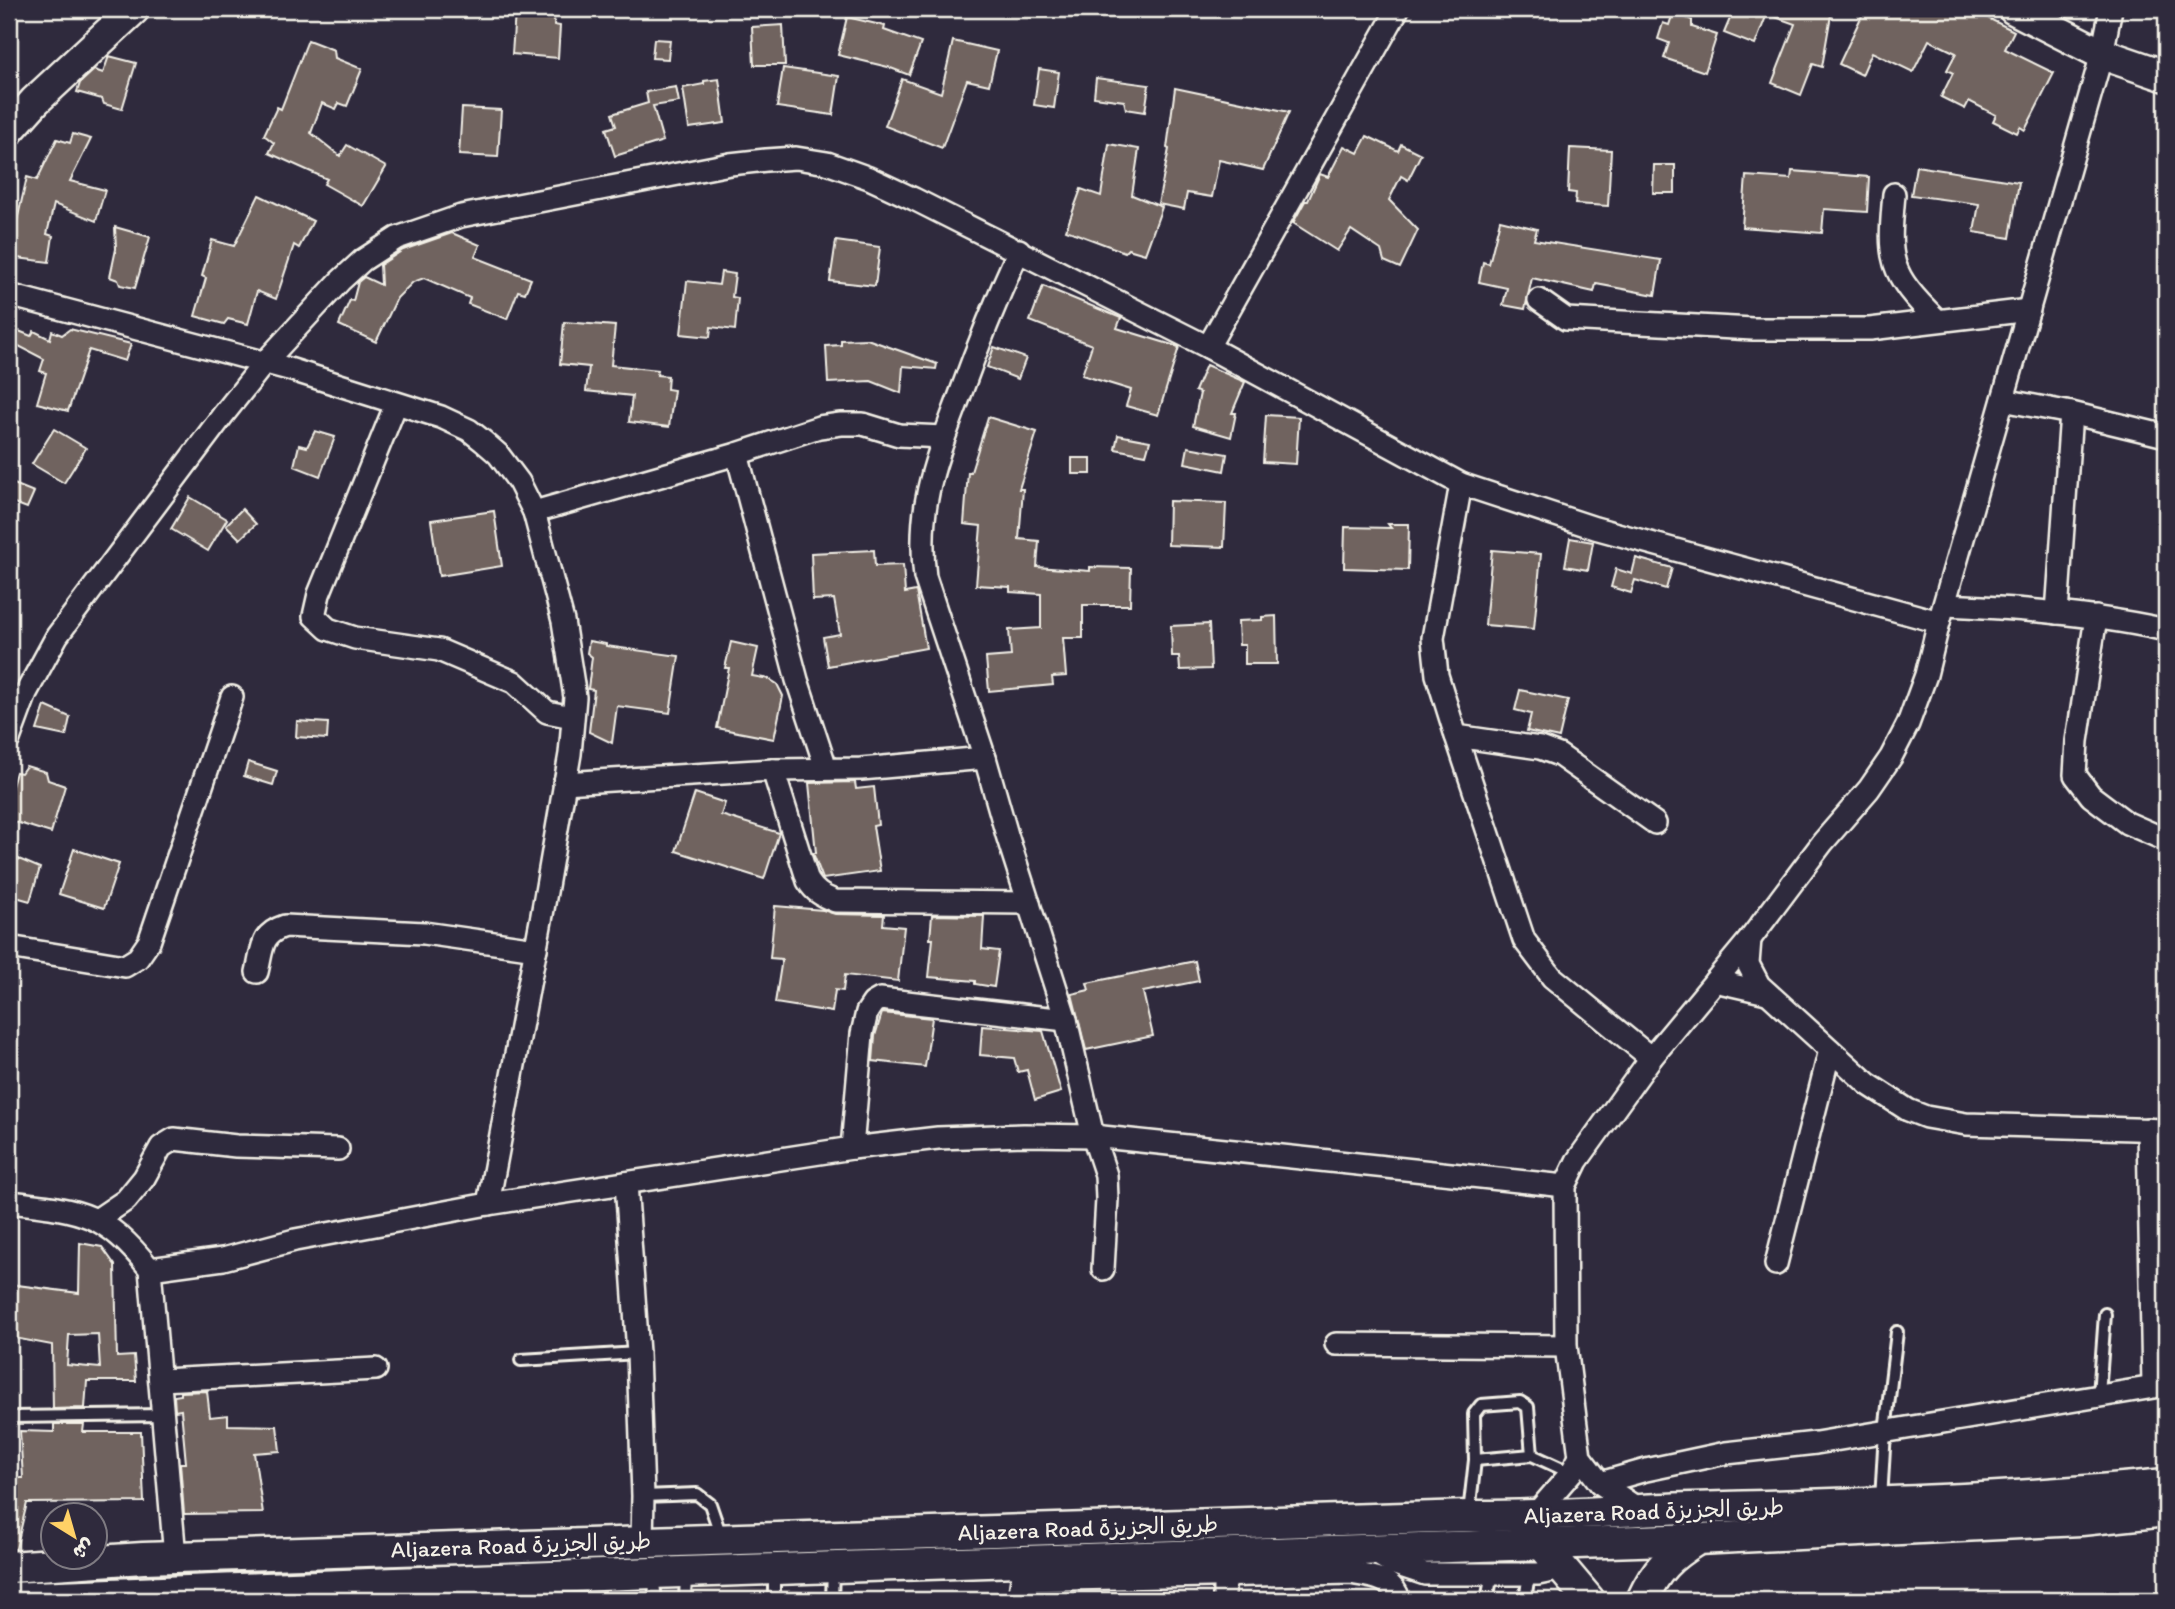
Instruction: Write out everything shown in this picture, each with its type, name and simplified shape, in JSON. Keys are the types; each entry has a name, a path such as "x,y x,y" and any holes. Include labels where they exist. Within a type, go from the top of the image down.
{"main road":[{"path":"9,130 62,75 134,9"},
{"path":"2014,9 2102,54 2166,76"},
{"name":"Aljazera Road طريق الجزيزة","path":"9,1598 686,1586 775,1569 833,1566 1022,1580 1224,1564 1334,1561 1367,1548 1537,1530 1638,1509 1881,1503 2166,1484"},
{"name":"Aljazera Road طريق الجزيزة","path":"108,1561 722,1538 1469,1517 1537,1530 1698,1538 2068,1521 2166,1511"},
{"path":"1537,1530 1573,1588"},
{"path":"1642,1600 1651,1579 1662,1566 1698,1538"},
{"name":"Aljazera Road طريق الجزيزة","path":"9,1567 38,1565"},
{"path":"53,1598 56,1570"}],"street":[{"path":"1208,347 1398,9"},
{"path":"1537,1530 1576,1465 1566,1346 1565,1186 1577,1161 1651,1058 1750,939 1823,842 1869,789 1891,757 1908,724 1926,675 2102,54 2111,9"},
{"path":"9,739 26,693 57,636 127,540 265,362 363,260 397,237 461,216 730,164 796,158 827,163 880,183 1019,250 1208,347 1461,484 1595,528 1942,613 2002,607 2096,617 2166,630"},
{"path":"1894,194 1890,243 1895,269 1911,295 1937,320"},
{"path":"1019,250 987,320 926,494 922,522 923,564 1066,1020 1093,1136 1106,1175 1103,1269"},
{"path":"9,295 265,362 441,417 469,430 498,454 519,482 534,512 564,621 574,682 570,754 488,1204"},
{"path":"1539,300 1566,319 1754,329 1870,329 2029,310"},
{"path":"2003,400 2166,436"},
{"path":"396,404 318,594 314,616 328,629 355,638 439,650 514,682 547,712 572,717"},
{"path":"2057,613 2071,413"},
{"path":"534,512 737,454 788,436 841,424 863,424 899,435 944,437"},
{"path":"737,454 797,680 826,768"},
{"path":"1461,484 1433,638 1437,675 1456,736 1524,940 1552,976 1651,1058"},
{"path":"2096,617 2077,741 2075,775 2091,796 2127,823 2166,840"},
{"path":"9,947 125,966 138,958 149,942 232,697"},
{"path":"1456,736 1540,748 1559,755 1655,823"},
{"path":"564,783 773,770 861,769 985,758"},
{"path":"773,770 808,881 815,891 824,897 835,901 1029,903"},
{"path":"257,972 268,933 285,926 424,933 536,949"},
{"path":"1600,1483 1726,1453 1816,1443 2160,1386 2157,1130 1966,1124 1926,1117 1908,1110 1868,1084 1759,985 1746,957 1750,939"},
{"path":"1715,981 1767,993"},
{"path":"852,1148 862,1034 867,1012 873,1003 880,999 1066,1020"},
{"path":"1776,1264 1830,1050"},
{"path":"150,1269 223,1259 295,1240 488,1204 852,1148 938,1138 1093,1136 1565,1186"},
{"path":"98,1219 126,1200 144,1178 160,1147 174,1139 236,1146 338,1149"},
{"path":"626,1183 638,1353 642,1541"},
{"path":"9,1202 78,1212 98,1219 129,1242 150,1269 175,1558"},
{"path":"1336,1344 1566,1346"},
{"path":"161,1380 376,1369"},
{"path":"1576,1465 1638,1509"},
{"path":"1367,1548 1392,1563 1425,1574 1547,1573 1573,1588"},
{"path":"1334,1561 1352,1573 1385,1581 1393,1586 1397,1594 1395,1600"},
{"path":"1224,1564 1224,1600"}],"lane":[{"path":"2099,1395 2105,1314"},
{"path":"1881,1503 1885,1431 1897,1332"},
{"path":"521,1360 638,1353"},
{"path":"1469,1517 1475,1460 1474,1414 1481,1405 1520,1402 1528,1408 1532,1455"},
{"path":"10,1417 164,1415"},
{"path":"1475,1460 1532,1455 1576,1465"},
{"path":"643,1496 697,1494 710,1504 722,1538"},
{"path":"832,1600 833,1566"},
{"path":"774,1600 775,1569"},
{"path":"1487,1600 1492,1574"},
{"path":"1525,1600 1529,1574"}],"shaded area":[{"path":"693,1587 799,1590 799,1600 693,1600"}],"building":[{"path":"524,9 555,9 554,25 560,26 558,58 512,54 515,12 524,13"},
{"path":"1734,9 1832,9 1822,67 1813,64 1801,95 1772,83 1795,24 1767,14 1755,45 1724,33"},
{"path":"1865,9 1970,9 2014,31 2005,49 2054,73 2025,130 2020,127 2017,133 1993,121 1996,115 1969,101 1965,109 1941,97 1953,73 1947,70 1956,53 1929,40 1913,72 1872,52 1862,75 1839,64"},
{"path":"1673,13 1692,20 1692,27 1717,35 1705,72 1664,58 1669,43 1658,39 1663,23 1669,25"},
{"path":"847,17 885,26 884,30 921,43 909,75 838,55"},
{"path":"783,25 785,65 754,65 752,27"},
{"path":"654,39 670,40 668,59 652,58"},
{"path":"308,40 334,50 335,58 362,69 347,106 339,103 336,109 322,103 311,133 340,156 347,145 386,167 363,206 324,184 327,179 269,153 274,143 264,135 277,107 281,109"},
{"path":"953,41 997,51 989,85 967,80 942,148 885,126 902,79 941,93"},
{"path":"109,56 136,63 122,109 104,104 102,99 77,92 80,83 94,70 103,73"},
{"path":"783,68 839,76 833,115 777,107"},
{"path":"1039,69 1059,72 1054,108 1034,105"},
{"path":"1096,78 1149,85 1145,112 1126,109 1124,101 1094,97"},
{"path":"719,79 725,123 689,128 683,88"},
{"path":"676,87 679,102 653,106 663,141 615,156 606,129 616,126 612,114 648,103 646,92"},
{"path":"1175,88 1289,112 1263,170 1219,160 1212,197 1187,193 1184,209 1158,204 1169,149"},
{"path":"462,108 501,110 498,157 459,155"},
{"path":"73,134 91,139 70,181 105,190 96,221 54,204 47,234 53,236 49,262 9,257 9,222 16,225 27,177 37,180 57,139 70,143"},
{"path":"1367,136 1398,151 1401,144 1421,154 1408,180 1401,176 1389,200 1418,230 1400,268 1384,261 1381,250 1351,230 1337,251 1293,223 1305,201 1308,201 1320,174 1328,177 1344,146 1358,153"},
{"path":"1109,144 1139,149 1132,195 1162,207 1145,254 1128,249 1125,252 1066,230 1081,189 1101,196"},
{"path":"1570,148 1611,150 1608,206 1575,204 1576,193 1568,192"},
{"path":"1654,165 1675,165 1675,193 1653,193"},
{"path":"1916,166 2019,182 2010,238 1974,232 1979,204 1911,195"},
{"path":"1792,171 1869,177 1867,212 1824,209 1822,233 1742,227 1746,176 1791,179"},
{"path":"259,195 313,221 299,248 294,245 276,299 257,291 248,324 228,319 224,324 195,316 206,278 202,276 212,240 234,246"},
{"path":"1500,220 1537,229 1534,240 1661,260 1655,295 1596,284 1594,292 1532,278 1525,309 1503,305 1507,288 1479,282 1483,262 1489,264"},
{"path":"115,227 150,237 135,288 120,285 118,280 110,277 116,249"},
{"path":"452,233 480,245 475,257 531,279 525,293 518,291 507,319 468,304 470,298 424,278 413,282 397,298 376,342 339,325 350,300 353,301 358,282 364,277 381,285 380,265 403,250"},
{"path":"836,241 880,247 875,286 830,281"},
{"path":"721,272 735,274 732,297 738,298 735,330 711,327 710,337 681,334 687,281 719,285"},
{"path":"1043,286 1121,318 1117,328 1179,347 1158,415 1126,406 1131,390 1082,375 1092,345 1030,321"},
{"path":"564,322 615,326 611,365 658,370 657,375 668,376 667,389 674,390 669,427 629,422 632,396 586,391 589,367 560,364"},
{"path":"9,327 31,336 34,331 50,339 52,331 62,335 70,329 131,344 125,361 89,350 68,411 37,403 46,373 40,371 44,359 9,341"},
{"path":"867,339 937,364 936,369 903,366 901,393 871,381 828,383 826,346 841,345 841,340"},
{"path":"994,347 1026,358 1018,379 987,367"},
{"path":"1206,365 1245,382 1232,413 1236,413 1231,437 1193,426 1200,393 1195,391"},
{"path":"1266,415 1299,417 1296,464 1263,462"},
{"path":"988,417 1037,432 1019,489 1023,489 1019,539 1039,541 1037,567 1090,571 1090,567 1131,568 1130,605 1083,605 1083,638 1063,638 1066,676 1052,677 1053,685 989,691 986,658 1011,656 1009,630 1041,628 1041,594 1010,592 1010,587 976,585 981,526 964,524 968,472 971,472"},
{"path":"54,429 86,448 64,483 32,464"},
{"path":"315,431 335,437 320,476 294,466 299,445 307,447"},
{"path":"1118,435 1150,441 1146,455 1115,449"},
{"path":"1188,447 1227,454 1224,471 1185,463"},
{"path":"1072,458 1091,458 1091,474 1072,474"},
{"path":"9,482 34,492 27,508 9,501"},
{"path":"190,497 227,519 208,551 171,529"},
{"path":"1169,501 1226,503 1224,547 1168,545"},
{"path":"242,509 256,524 240,539 226,525"},
{"path":"494,511 502,566 439,576 431,520"},
{"path":"1388,524 1409,524 1408,570 1344,568 1345,527 1391,528"},
{"path":"1570,538 1593,542 1588,570 1565,566"},
{"path":"874,550 875,566 903,565 905,593 916,591 926,648 828,666 823,637 840,634 834,599 813,600 811,553"},
{"path":"1492,550 1541,554 1534,629 1485,625"},
{"path":"1636,558 1672,568 1666,589 1635,580 1631,593 1611,587 1616,569 1632,574"},
{"path":"1276,616 1277,664 1245,664 1245,645 1239,645 1238,621 1262,620 1262,617"},
{"path":"1209,624 1211,669 1180,670 1179,656 1172,656 1171,626"},
{"path":"589,641 606,646 679,656 670,713 617,706 612,743 589,732 594,690 588,689 592,657 587,653"},
{"path":"731,642 758,648 752,676 769,679 777,684 783,696 774,739 717,728 729,668 725,668"},
{"path":"1520,690 1568,700 1559,738 1527,731 1531,714 1515,710"},
{"path":"45,706 70,717 66,736 37,730"},
{"path":"297,721 328,723 327,739 296,737"},
{"path":"248,762 277,771 273,785 244,776"},
{"path":"26,766 46,772 48,780 65,786 51,833 9,820 9,797 16,772 21,773"},
{"path":"855,782 856,789 874,787 878,825 873,826 880,871 823,879 813,853 816,853 809,783"},
{"path":"695,793 725,803 721,815 779,833 764,879 676,851"},
{"path":"74,849 119,864 104,908 59,894"},
{"path":"14,857 40,868 30,901 9,895 9,871"},
{"path":"775,906 823,910 835,914 884,915 883,925 904,927 898,981 845,975 843,991 835,990 832,1012 775,1003 782,959 770,958"},
{"path":"932,915 984,916 982,949 999,951 994,987 975,984 975,981 929,977 933,939 930,939"},
{"path":"1195,961 1199,981 1143,992 1153,1036 1086,1050 1072,994 1089,990 1087,983"},
{"path":"882,1013 932,1018 925,1067 873,1061 875,1036"},
{"path":"982,1026 1043,1031 1061,1092 1035,1100 1027,1070 1018,1072 1014,1058 980,1055"},
{"path":"80,1243 102,1247 115,1265 117,1357 134,1356 136,1381 87,1381 85,1408 53,1409 52,1345 9,1337 9,1284 79,1293","holes":["98,1334 100,1368 67,1365 69,1335"]},
{"path":"207,1391 210,1417 228,1415 228,1425 277,1426 280,1451 254,1453 263,1513 184,1514 180,1463 186,1463 181,1410 175,1411 174,1396 181,1395 181,1392"},
{"path":"54,1424 84,1424 83,1432 141,1432 144,1502 38,1500 38,1503 27,1503 16,1549 9,1549 9,1478 23,1478 20,1431 54,1432"}]}
